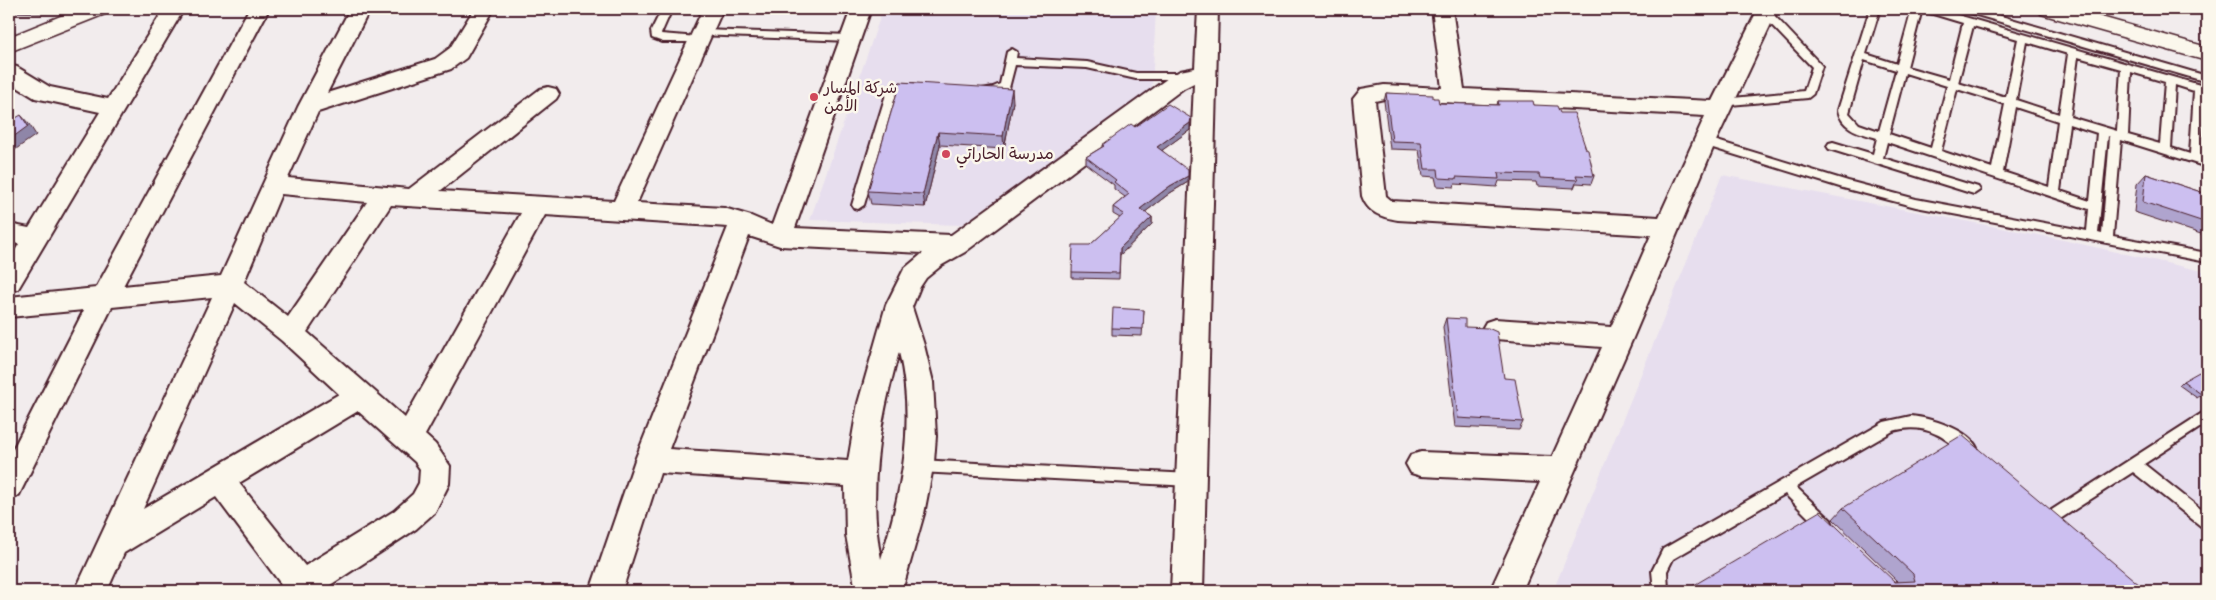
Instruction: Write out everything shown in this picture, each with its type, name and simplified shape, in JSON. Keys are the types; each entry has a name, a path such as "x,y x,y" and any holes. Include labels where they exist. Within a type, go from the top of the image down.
{"street":[{"path":"9,36 75,9"},
{"path":"9,45 96,9"},
{"path":"9,282 116,108 174,9"},
{"path":"9,486 103,299 259,9"},
{"path":"91,591 309,107 360,9"},
{"path":"309,107 443,64 458,53 484,9"},
{"path":"622,210 713,9"},
{"path":"780,237 861,9"},
{"path":"1187,591 1191,480 1196,76 1208,9"},
{"path":"1442,9 1454,95"},
{"path":"2049,9 2207,54"},
{"path":"2118,9 2207,34"},
{"path":"1506,591 1620,338 1704,141 1767,11"},
{"path":"9,72 43,93 116,108"},
{"path":"872,591 860,516 867,429 876,386 908,284 918,271 1176,83 1196,76"},
{"path":"1668,227 1398,211 1381,207 1376,202 1374,196 1364,99 1376,92 1721,106"},
{"path":"414,198 548,94"},
{"path":"273,185 414,198 724,217 780,237 956,245"},
{"path":"291,334 385,194"},
{"path":"409,438 537,206"},
{"path":"606,591 650,460 742,222"},
{"path":"9,233 35,238"},
{"path":"9,307 230,285 291,334 361,395 409,438 435,466 434,484 424,503 405,520 300,589 219,479"},
{"path":"886,591 912,511 919,466 922,422 919,382 899,308"},
{"path":"1495,329 1620,338"},
{"path":"113,543 361,395"},
{"path":"650,460 862,475"},
{"path":"1421,464 1560,470"}],"lane":[{"path":"667,9 656,31 656,36 662,39 700,37 850,38"},
{"path":"1875,9 1843,110 1844,115 1856,127 2096,207"},
{"path":"1877,160 1885,137 1918,9"},
{"path":"1928,9 2203,90 2195,159"},
{"path":"1967,9 2207,79"},
{"path":"1721,106 1808,94 1817,66 1767,11"},
{"path":"1935,153 1969,21"},
{"path":"1996,174 2023,37"},
{"path":"2054,192 2073,52"},
{"path":"1860,56 2207,163"},
{"path":"970,90 995,91 1001,89 1007,82 1011,57 1087,65 1136,76 1196,76"},
{"path":"2107,240 2126,67"},
{"path":"2165,150 2170,80"},
{"path":"858,205 892,91 900,87 923,88"},
{"path":"2092,237 2103,130"},
{"path":"1704,141 1881,194 1951,210 2207,258"},
{"path":"1833,146 1974,190"},
{"path":"2037,505 2056,520 2134,464 2207,416"},
{"path":"1661,591 1658,574 1661,563 1668,554 1897,423 1918,422 1940,428 1961,441 1978,455"},
{"path":"2134,464 2207,522"},
{"path":"919,466 1191,480"},
{"path":"1785,486 1833,532"}],"shaded area":[{"name":"مدرسة الحاراتي","path":"883,9 1156,9 1152,88 961,225 810,220"},
{"path":"1722,175 2054,238 2207,272 2207,591 1553,591"}],"building":[{"path":"900,82 1012,89 1003,136 938,132 923,194 868,191"},
{"path":"1386,93 1433,95 1433,98 1438,98 1439,103 1499,105 1498,101 1533,101 1534,105 1557,106 1560,113 1574,113 1586,149 1588,150 1594,176 1576,175 1578,180 1540,178 1539,174 1498,173 1499,179 1439,178 1438,169 1425,169 1421,142 1392,141"},
{"path":"1168,104 1191,118 1190,123 1157,147 1188,170 1188,176 1170,186 1140,209 1152,217 1120,248 1119,273 1072,272 1073,245 1090,245 1124,214 1113,207 1129,194 1114,182 1116,180 1086,157 1104,146 1102,145 1131,124 1135,127"},
{"path":"21,115 28,126 9,140 9,122"},
{"path":"2146,174 2207,194 2207,223 2143,202"},
{"path":"1113,308 1144,310 1143,329 1112,328"},
{"path":"1446,318 1465,319 1465,327 1488,328 1497,332 1504,378 1515,379 1523,422 1458,418"},
{"path":"2199,372 2207,378 2207,390 2201,394 2183,381"},
{"path":"1962,435 2147,591 1684,591 1820,511 1895,582 1915,581 1913,574 1843,508"}],"place":[{"name":"شركة المسار الأمن","path":"814,97"},
{"name":"مدرسة الحاراتي","path":"946,154"}]}
